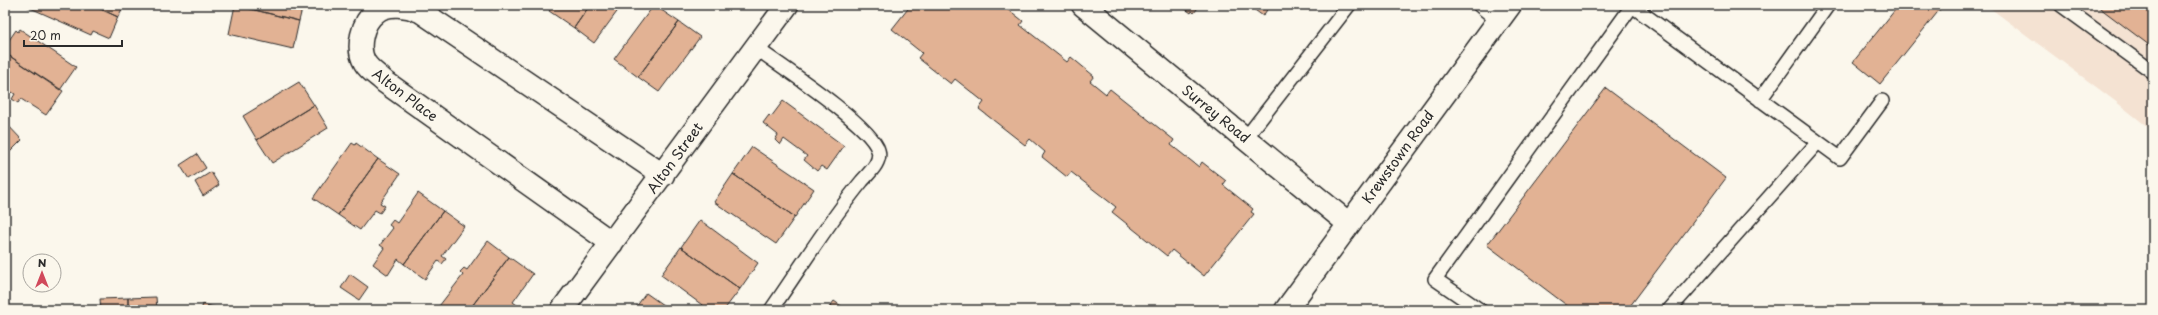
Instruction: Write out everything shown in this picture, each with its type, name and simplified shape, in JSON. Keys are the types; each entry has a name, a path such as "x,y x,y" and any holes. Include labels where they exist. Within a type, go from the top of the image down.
{"street":[{"name":"Alton Street","path":"562,310 788,5"},
{"name":"Surrey Road","path":"1083,5 1349,224"},
{"name":"Alton Place","path":"612,243 385,82 370,68 365,63 360,47 362,32 376,12 390,6 408,6 420,11 663,175"},
{"name":"Krewstown Road","path":"1286,310 1504,13"}],"lane":[{"path":"1245,139 1349,5"},
{"path":"1479,5 1504,13"},
{"path":"1480,310 1435,279 1632,5 1840,158 1882,101"},
{"path":"1760,100 1828,5"},
{"path":"2061,5 2153,72"},
{"path":"756,48 845,113 873,138 879,152 877,163 856,188 771,310"},
{"path":"1669,310 1818,142"}],"shaded area":[{"path":"1986,5 2153,5 2153,131 2115,101"}],"building":[{"path":"92,5 118,17 109,38 93,31 91,35 26,6"},
{"path":"92,5 124,5 118,17"},
{"path":"235,5 303,5 299,21"},
{"path":"235,5 299,21 293,49 229,34"},
{"path":"553,5 590,5 574,28 549,11"},
{"path":"590,5 622,5 594,43 574,28"},
{"path":"654,5 679,22 638,77 614,59"},
{"path":"911,5 1003,5 1023,21 1020,25 1067,62 1071,57 1094,76 1090,81 1106,94 1110,89 1174,140 1171,145 1199,167 1202,162 1226,181 1223,185 1253,209 1251,212 1254,214 1204,276 1172,250 1167,256 1112,212 1116,207 1071,172 1067,177 1042,157 1045,152 1030,139 1025,145 979,109 984,102 955,79 951,84 918,58 922,53 892,29"},
{"path":"1180,5 1200,5 1194,13 1192,11 1191,13"},
{"path":"1248,5 1270,5 1263,16"},
{"path":"1899,5 1938,5 1941,8 1880,84 1853,62"},
{"path":"2096,5 2153,5 2153,48"},
{"path":"679,22 700,37 659,92 638,77"},
{"path":"20,29 76,67 60,90 5,53 5,46 16,30 18,32"},
{"path":"5,53 63,91 46,115 21,99 18,103 12,99 15,94 5,88"},
{"path":"299,82 314,105 257,140 243,116"},
{"path":"1606,88 1726,178 1627,310 1573,310 1487,245"},
{"path":"783,101 844,146 827,170 821,166 817,171 804,160 807,156 784,139 780,145 775,140 778,135 763,123 769,115 771,117"},
{"path":"314,105 328,128 272,163 257,140"},
{"path":"5,122 22,140 5,157"},
{"path":"352,143 355,145 356,143 378,159 338,215 313,198"},
{"path":"752,147 814,189 795,217 733,174"},
{"path":"197,154 206,168 189,179 180,165"},
{"path":"378,159 400,174 380,203 385,206 380,213 375,210 360,230 338,215"},
{"path":"211,172 219,185 203,196 195,182"},
{"path":"733,174 795,217 776,244 714,202"},
{"path":"418,193 443,211 404,264 398,259 388,275 373,264 384,248 380,245 393,228 389,225 393,220 397,223"},
{"path":"443,211 464,226 442,256 446,259 442,264 438,261 425,279 404,264"},
{"path":"700,220 758,263 740,289 681,247"},
{"path":"488,241 509,257 469,310 436,310 463,275 460,272 464,268 467,270"},
{"path":"681,247 740,289 724,310 709,310 661,275"},
{"path":"509,257 533,274 513,302 517,305 513,310 509,308 507,310 469,310"},
{"path":"350,274 368,287 359,300 341,288"},
{"path":"646,293 670,310 634,310"},
{"path":"156,297 157,310 128,310 128,298"},
{"path":"128,298 128,310 101,310 100,299"},
{"path":"834,301 847,310 827,310"},
{"path":"203,304 224,310 201,310"}]}
